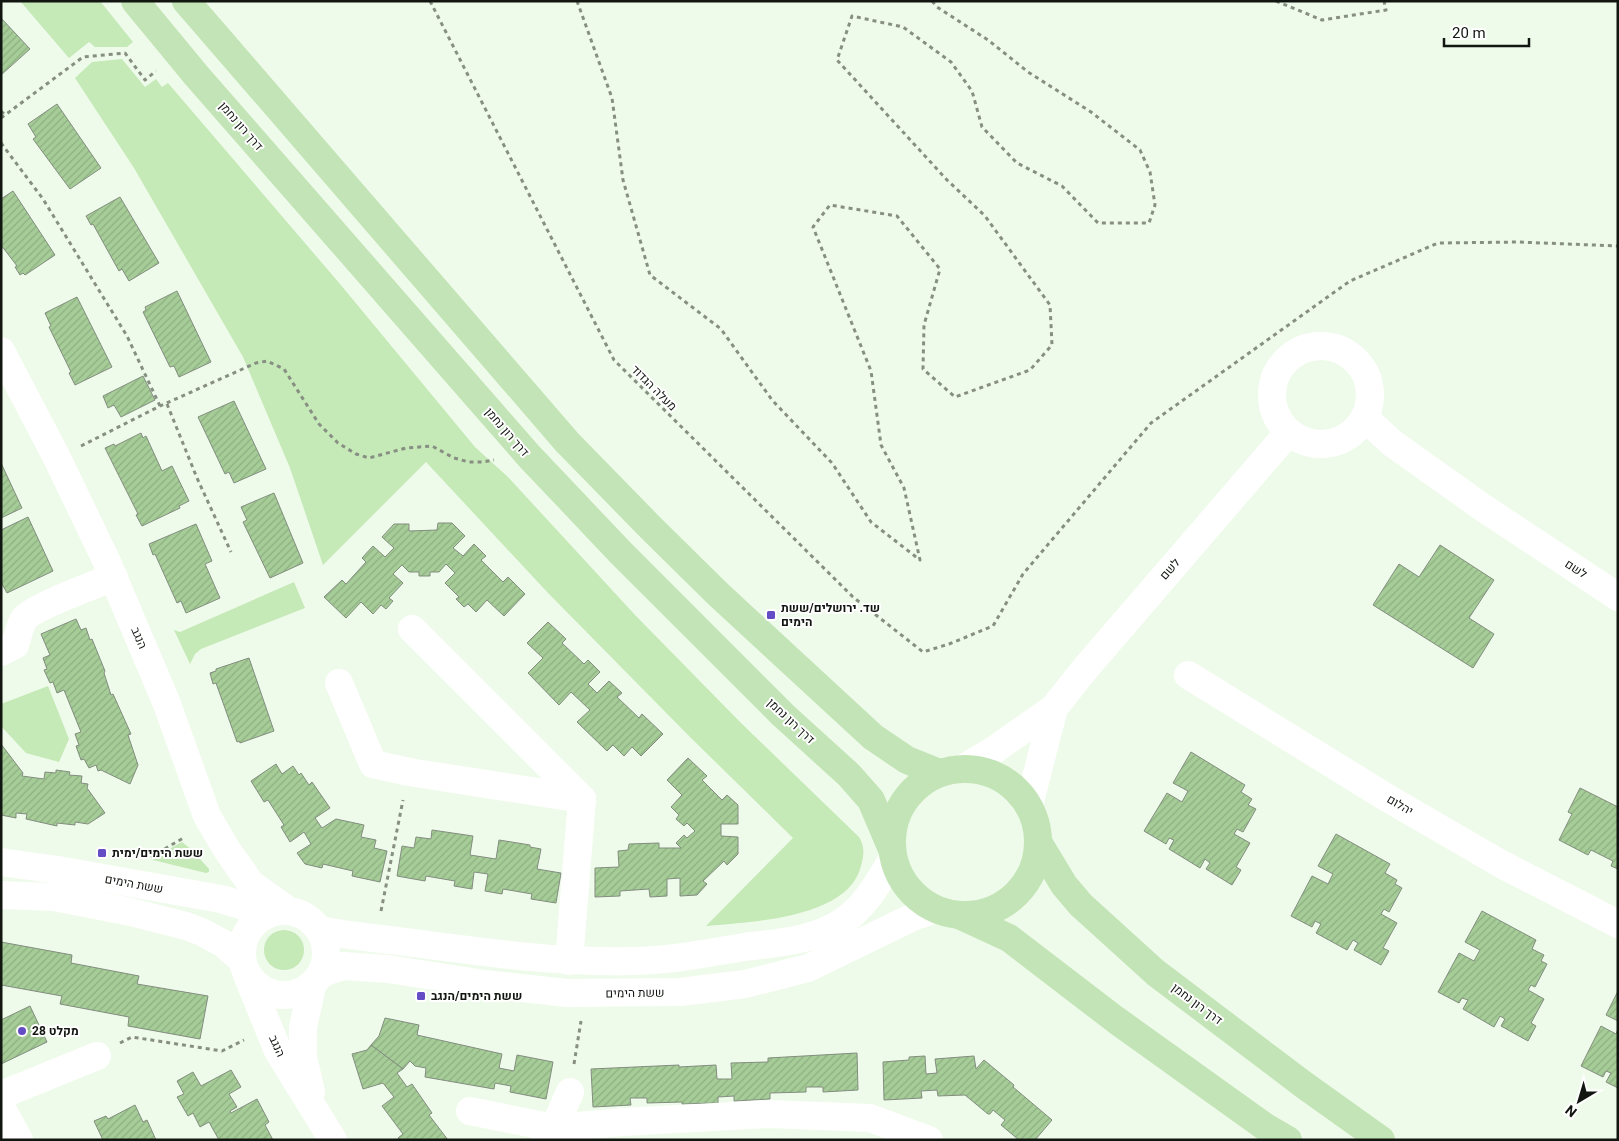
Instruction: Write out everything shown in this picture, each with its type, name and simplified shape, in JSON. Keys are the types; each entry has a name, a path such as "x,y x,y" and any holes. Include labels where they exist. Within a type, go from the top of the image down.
{"main road":[{"name":"דרך רון נחמן","path":"135,1 202,82 529,456 622,553 783,715 849,775 871,800 892,852"},
{"path":"186,1 568,442 718,594 873,737 907,760 937,772"},
{"path":"947,912 983,913 1005,904 1024,885 1035,865 1038,842 1035,819 1028,805 1013,786 1001,777 991,773 964,768 937,772 914,787 895,814 892,852 898,874 913,894 947,912 1009,938 1116,1020 1264,1126 1288,1140"},
{"name":"דרך רון נחמן","path":"1038,842 1064,885 1081,905 1156,973 1304,1085 1381,1140"}],"street":[{"path":"1324,346 1348,354 1358,363 1368,380 1370,395 1365,418 1353,433 1335,443 1315,444 1303,442 1288,433 1279,423 1273,409 1271,396 1276,374 1287,359 1303,349 1324,346"},
{"name":"הנגב","path":"1,351 57,458 114,577 167,704 207,816 227,850 252,884 277,913"},
{"name":"לשם","path":"1365,418 1392,444 1482,507 1618,597"},
{"name":"לשם","path":"1028,805 1053,713 1084,670 1288,433"},
{"path":"1,652 15,645 25,618 43,607 114,577"},
{"path":"412,629 582,799 569,961"},
{"name":"יהלום","path":"1188,675 1389,800 1487,856 1618,924"},
{"path":"339,683 373,764 409,772 582,799"},
{"name":"לשם","path":"964,768 1053,713"},
{"path":"320,930 350,936 569,961 633,962 692,955 806,938 838,925 870,896 892,852"},
{"name":"ששת הימים","path":"1,862 221,899 277,913"},
{"path":"1,894 54,898 131,912 186,926 224,944 244,967 256,985 269,993 284,996 298,994 317,980 327,958 326,944 320,930 310,919 303,915 277,913 257,920 247,931 242,946 244,967"},
{"name":"ששת הימים","path":"317,980 342,966 388,969 484,984 567,993 627,994 680,992 745,984 808,968 912,917 947,912"},
{"name":"הנגב","path":"244,967 278,1051 333,1140"},
{"name":"הנגב","path":"315,1113 304,1057 302,1028 317,980"},
{"path":"1,1095 97,1056"},
{"path":"549,1134 570,1092"},
{"path":"1,1107 19,1140"},
{"path":"470,1111 549,1134 623,1122 770,1114 870,1118 930,1140"}],"path":[{"name":"מעלה הגדוד","path":"430,1 614,360 852,597 923,652 949,644 993,626 1023,574 1151,423 1350,281 1438,243 1518,242 1618,246"},
{"path":"577,1 612,98 623,180 650,275 721,329 772,400 832,463 871,522 920,560 904,488 881,445 871,371 813,227 830,205 896,216 909,231 940,269 924,326 923,369 955,397 1030,370 1052,345 1050,305 985,216 947,180 837,60 852,16 903,27 951,62 972,91 982,127 1017,163 1062,186 1098,224 1149,222 1155,205 1150,172 1140,150 1091,112 1028,72 988,40 937,7 932,1"},
{"path":"1276,1 1322,20 1386,10 1384,1"},
{"path":"1,118 82,57 125,54 145,80 160,68"},
{"path":"1,111 5,115"},
{"path":"1,142 42,199 127,336 160,406"},
{"path":"76,449 160,406 256,363 267,361 284,369 319,424 338,443 356,454 369,458 406,448 432,446 454,458 469,462 500,460"},
{"path":"167,404 197,478 231,552"},
{"path":"380,919 409,772"},
{"path":"150,859 156,853 185,837"},
{"path":"570,1092 582,1018"},
{"path":"97,1056 132,1037 222,1051 247,1039"}],"green space":[{"path":"20,1 100,1 133,42 127,47 95,47 89,42 69,58"},
{"path":"122,59 145,87 156,79 162,87 168,83 340,284 475,447 508,477 636,616 741,723 859,837 862,844 863,858 852,884 837,897 818,907 795,914 771,919 706,926 793,838 549,594 426,462 323,565 290,468 243,357 134,168 75,78 92,62"},
{"path":"294,582 305,608 201,649 195,654 190,664 174,630 180,632"},
{"path":"48,686 69,739 59,762 26,753 1,726 1,704"},
{"path":"182,842 192,850 209,869 209,872 206,873 153,860 158,855"},
{"path":"288,930 295,933 301,939 304,950 303,958 295,967 288,970 280,970 273,967 265,958 264,946 267,939 276,931"}],"building":[{"path":"1,18 30,49 1,75"},
{"path":"57,104 101,168 70,189 33,139 36,137 28,124"},
{"path":"13,191 55,255 25,275 23,273 20,275 15,267 17,266 1,245 1,199"},
{"path":"120,197 159,263 129,281 122,269 119,271 93,224 91,225 86,216"},
{"path":"177,291 211,362 179,377 174,366 170,367 143,312 146,310 145,307"},
{"path":"77,297 112,367 75,385 69,373 71,372 49,327 51,326 45,313"},
{"path":"143,376 155,400 121,417 114,405 108,408 103,396"},
{"path":"234,401 266,469 234,483 229,472 225,474 198,417"},
{"path":"141,433 143,438 146,436 162,471 172,466 189,501 179,506 180,508 142,526 136,515 138,514 105,448 114,444 115,446"},
{"path":"1,463 22,508 1,518"},
{"path":"274,493 303,563 270,578 243,522 247,520 241,507"},
{"path":"28,517 53,571 7,593 1,582 1,530"},
{"path":"438,523 452,523 465,536 453,548 463,556 474,544 486,556 481,560 503,582 508,577 525,594 504,616 487,600 476,612 468,604 464,607 456,599 459,597 445,583 455,573 446,564 439,572 430,572 430,576 419,576 419,572 409,572 402,565 393,574 403,583 389,598 393,601 386,609 381,605 373,614 361,602 346,618 324,597 342,580 346,584 366,562 362,558 373,546 385,557 394,548 382,537 394,524 409,524 409,531 437,530"},
{"path":"196,524 212,561 205,564 220,598 186,613 181,601 177,603 149,544"},
{"path":"1440,545 1494,580 1469,618 1494,634 1473,668 1373,605 1399,564 1419,577"},
{"path":"76,619 81,630 86,628 90,640 92,639 105,671 111,695 113,694 131,734 128,735 138,765 130,784 101,770 98,771 96,765 89,768 84,759 81,760 76,746 79,745 75,734 81,732 64,690 57,693 53,682 50,683 44,670 47,669 43,658 50,655 41,634"},
{"path":"548,622 566,639 562,643 584,664 588,660 600,672 588,684 597,693 609,681 622,693 617,697 639,718 642,714 663,734 641,756 632,747 624,756 613,745 607,751 577,722 590,710 571,692 559,705 528,673 543,658 527,643"},
{"path":"249,658 274,731 240,743 239,741 237,742 216,683 213,684 210,673 216,671 216,669"},
{"path":"1,744 23,773 22,776 44,779 45,772 56,773 56,770 70,772 69,775 82,776 81,783 88,784 87,788 105,813 88,824 75,822 75,825 57,823 57,826 26,819 27,814 16,813 16,818 1,815"},
{"path":"1191,752 1245,785 1241,792 1252,799 1248,805 1256,809 1243,832 1237,829 1234,834 1250,843 1236,867 1241,870 1232,885 1206,869 1210,863 1205,859 1200,868 1169,849 1174,840 1169,838 1166,844 1144,831 1167,793 1182,802 1188,791 1173,783"},
{"path":"688,758 707,776 702,780 722,800 727,795 738,805 738,824 721,824 721,836 738,837 738,854 727,865 724,861 703,881 707,884 697,895 680,896 680,878 667,879 667,896 650,897 649,889 620,891 620,896 595,897 595,868 619,867 618,851 628,850 629,844 659,843 659,848 681,848 676,843 684,835 687,838 695,831 687,823 684,826 676,819 679,815 671,807 682,795 667,780"},
{"path":"276,764 282,774 293,766 299,775 301,773 309,785 312,782 330,808 315,818 322,828 336,819 364,825 361,837 376,840 374,848 387,851 380,882 352,876 353,871 323,864 322,868 305,864 297,853 311,844 304,832 290,842 281,827 284,825 268,800 264,802 251,781"},
{"path":"1580,788 1618,807 1618,869 1611,866 1613,861 1591,850 1588,855 1559,840 1572,814 1568,812"},
{"path":"432,830 473,836 470,855 496,859 499,840 530,845 530,847 541,849 537,869 561,873 556,903 531,899 532,894 503,889 502,894 485,891 488,874 474,872 472,889 454,886 455,881 426,876 425,881 397,876 402,846 414,848 416,837 431,839"},
{"path":"1336,834 1390,864 1385,873 1397,880 1395,884 1402,888 1389,912 1384,909 1381,914 1397,923 1383,948 1389,951 1381,965 1354,950 1358,943 1353,940 1347,950 1316,933 1321,924 1315,921 1312,927 1291,916 1312,876 1328,884 1333,874 1318,866"},
{"path":"1482,911 1536,940 1532,949 1544,955 1541,961 1547,964 1535,987 1531,985 1528,990 1544,999 1531,1023 1536,1026 1528,1041 1501,1026 1505,1019 1500,1016 1494,1027 1463,1009 1468,1000 1462,998 1459,1003 1438,992 1459,953 1474,961 1480,950 1465,942"},
{"path":"1,942 72,955 71,963 139,976 137,984 208,996 200,1039 128,1026 129,1017 60,1004 62,996 1,985"},
{"path":"1618,991 1618,1021 1606,1015"},
{"name":"מקלט 28","path":"30,1006 47,1042 1,1064 1,1020"},
{"path":"385,1018 419,1025 417,1035 502,1054 499,1068 514,1071 517,1055 553,1062 546,1099 510,1092 511,1086 495,1083 494,1089 425,1077 426,1068 415,1066 410,1061 403,1069 371,1045 379,1036"},
{"path":"1601,1026 1616,1034 1618,1029 1618,1088 1606,1082 1611,1073 1606,1071 1603,1077 1581,1066"},
{"path":"371,1045 403,1069 397,1073 407,1087 412,1084 432,1113 429,1115 448,1140 399,1140 398,1138 403,1134 382,1106 394,1097 383,1083 363,1089 352,1054 367,1050"},
{"path":"857,1053 858,1090 823,1092 823,1087 806,1087 806,1092 770,1093 770,1099 734,1101 734,1096 718,1097 718,1103 647,1103 647,1098 630,1098 631,1105 593,1107 591,1069 716,1065 717,1079 732,1079 731,1063 768,1062 768,1058"},
{"path":"925,1056 926,1074 937,1073 935,1059 974,1056 976,1069 984,1060 1052,1120 1035,1140 1019,1140 1001,1125 1005,1120 993,1110 988,1114 965,1095 938,1096 937,1090 921,1091 922,1098 884,1100 883,1062 909,1060 909,1057"},
{"path":"231,1070 241,1087 229,1094 237,1107 230,1111 231,1113 257,1099 269,1122 265,1125 273,1140 219,1140 209,1122 200,1127 193,1113 188,1116 177,1097 184,1094 177,1081 193,1072 201,1086"},
{"path":"135,1105 143,1122 147,1120 156,1140 103,1140 94,1121 106,1116 108,1119"}],"place":[{"name":"שד. ירושלים/ששת הימים","path":"771,615"},
{"name":"ששת הימים/ימית","path":"102,853"},
{"name":"ששת הימים/הנגב","path":"421,996"},
{"name":"מקלט 28","path":"22,1031"}]}
